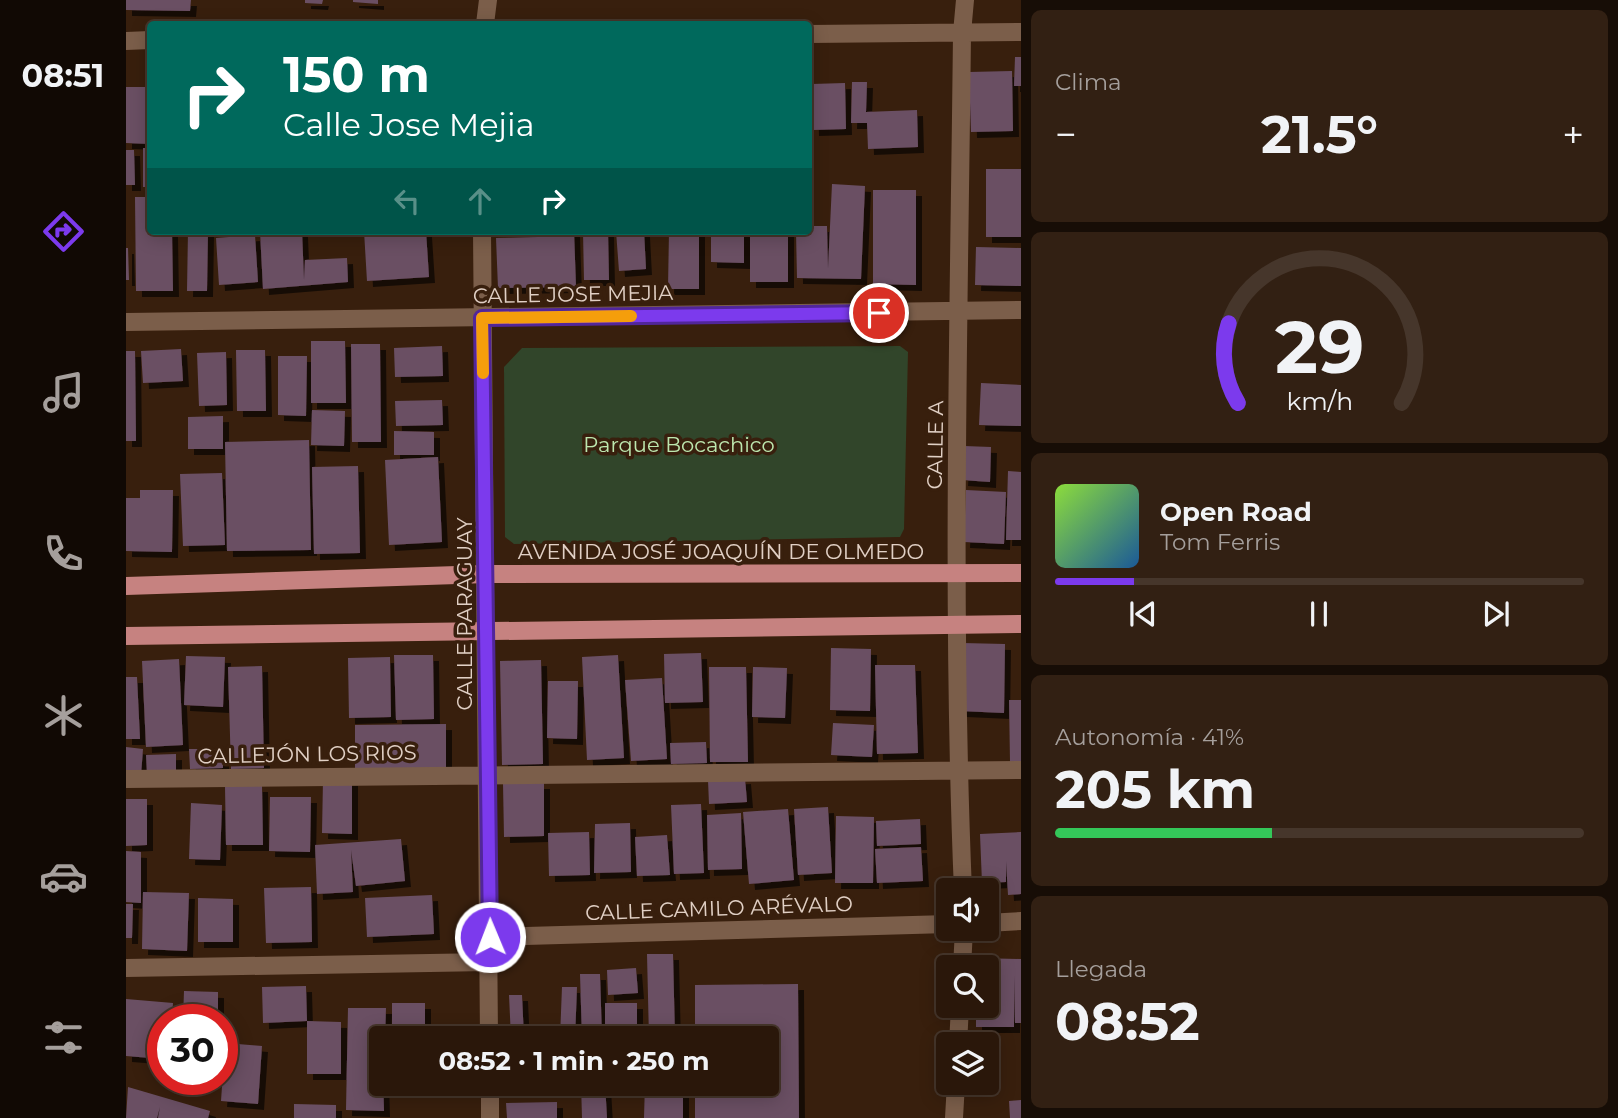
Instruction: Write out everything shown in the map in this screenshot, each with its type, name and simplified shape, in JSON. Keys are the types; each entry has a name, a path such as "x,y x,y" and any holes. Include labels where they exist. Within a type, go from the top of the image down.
{"main road":[{"name":"AVENIDA JOSÉ JOAQUÍN DE OLMEDO","path":"126,586 487,574 1021,573"},
{"path":"126,636 1021,624"}],"street":[{"path":"485,21 488,0"},
{"name":"CALLE A","path":"962,878 958,771 957,574 962,33 965,0"},
{"path":"812,34 1021,32"},
{"path":"126,41 147,40"},
{"name":"CALLE PARAGUAY","path":"482,235 489,1026"},
{"name":"CALLE JOSE MEJIA","path":"126,322 1021,310"},
{"name":"CALLEJÓN LOS RIOS","path":"126,779 1021,770"},
{"path":"999,922 1021,920"},
{"name":"CALLE CAMILO ARÉVALO","path":"490,937 936,924"},
{"path":"126,968 488,962"},
{"path":"954,1118 955,1095"},
{"path":"490,1096 490,1118"}],"green space":[{"name":"Parque Bocachico","path":"900,346 908,352 904,529 900,537 514,544 505,537 504,367 522,348"}],"building":[{"path":"126,0 191,0 190,11 126,10"},
{"path":"305,0 323,0 322,4 305,3"},
{"path":"378,0 378,4 353,2"},
{"path":"1015,57 1021,57 1021,86 1014,86"},
{"path":"1012,71 1013,131 971,132 969,72"},
{"path":"852,82 867,82 866,112 917,110 918,147 868,149 867,123 851,123"},
{"path":"845,83 846,129 813,130 812,84"},
{"path":"126,87 147,87 147,144 126,143"},
{"path":"143,148 147,148 147,187 143,187"},
{"path":"126,150 134,150 135,185 126,185"},
{"path":"986,169 1021,169 1021,237 986,237"},
{"path":"832,184 865,186 861,279 797,278 796,235 812,235 812,226 827,226 828,269"},
{"path":"873,190 916,190 916,285 873,284"},
{"path":"135,197 147,197 147,235 172,235 173,291 136,291"},
{"path":"188,235 208,235 207,291 187,291"},
{"path":"255,235 258,282 219,285 216,238"},
{"path":"260,235 302,235 304,280 305,260 347,258 348,282 263,289"},
{"path":"364,235 426,235 429,277 367,281"},
{"path":"574,235 576,287 498,288 496,238"},
{"path":"583,235 608,235 609,280 584,280"},
{"path":"616,235 644,235 646,269 619,271"},
{"path":"669,235 699,235 699,289 668,289"},
{"path":"711,235 744,235 744,263 711,262"},
{"path":"750,235 788,235 788,282 750,282"},
{"path":"976,247 1021,248 1021,286 975,285"},
{"path":"128,248 129,280 126,280"},
{"path":"311,341 345,341 346,403 311,403"},
{"path":"351,344 380,344 381,442 352,442"},
{"path":"442,346 443,376 395,377 394,348"},
{"path":"181,349 183,381 143,383 141,351"},
{"path":"236,350 265,350 266,411 237,411"},
{"path":"126,351 135,351 136,441 126,441"},
{"path":"226,352 227,405 199,406 197,353"},
{"path":"278,356 307,356 306,416 278,415"},
{"path":"981,383 1021,385 1021,426 979,425"},
{"path":"442,400 443,425 396,426 395,401"},
{"path":"312,410 345,411 344,446 311,445"},
{"path":"223,416 223,449 188,449 188,417"},
{"path":"394,431 434,432 434,455 394,455"},
{"path":"309,440 311,550 227,551 225,442"},
{"path":"964,446 991,447 990,482 962,480"},
{"path":"438,457 442,542 389,545 385,460"},
{"path":"358,466 360,553 314,554 312,467"},
{"path":"1008,471 1021,472 1021,540 1006,540"},
{"path":"222,473 225,545 183,546 180,474"},
{"path":"140,490 173,490 172,552 126,551 126,498 140,498"},
{"path":"966,490 1006,492 1004,544 964,542"},
{"path":"962,643 1005,644 1004,713 960,711"},
{"path":"831,648 871,649 870,711 830,710"},
{"path":"701,653 703,702 665,703 664,654"},
{"path":"394,655 433,655 434,719 396,720"},
{"path":"618,655 624,758 587,760 582,657"},
{"path":"186,656 225,657 223,707 184,705"},
{"path":"390,657 391,717 349,718 348,658"},
{"path":"179,659 183,745 146,747 142,661"},
{"path":"541,660 543,764 502,765 500,661"},
{"path":"875,665 915,665 918,753 877,754"},
{"path":"262,666 264,768 231,769 228,667"},
{"path":"709,667 746,667 748,762 710,762"},
{"path":"753,667 787,668 785,718 752,717"},
{"path":"126,677 137,677 140,739 126,739"},
{"path":"662,678 667,759 631,761 625,680"},
{"path":"548,681 578,681 577,739 547,738"},
{"path":"1009,700 1021,700 1021,761 1010,762"},
{"path":"833,723 874,725 872,757 831,755"},
{"path":"446,724 446,768 355,769 355,725"},
{"path":"706,742 707,763 671,764 670,743"},
{"path":"126,747 143,749 141,775 126,774"},
{"path":"189,749 223,749 223,768 190,769"},
{"path":"176,754 176,772 147,773 146,755"},
{"path":"745,778 747,802 709,804 708,780"},
{"path":"323,780 352,780 352,834 322,833"},
{"path":"503,783 544,783 544,836 504,837"},
{"path":"225,786 262,786 263,845 226,845"},
{"path":"270,797 311,797 310,852 269,851"},
{"path":"126,799 147,799 147,845 126,846"},
{"path":"191,803 222,805 220,860 189,859"},
{"path":"701,804 704,873 674,874 671,805"},
{"path":"828,807 832,873 798,875 794,809"},
{"path":"788,809 794,880 749,884 743,812"},
{"path":"741,813 742,869 708,870 707,815"},
{"path":"836,816 874,817 873,883 835,883"},
{"path":"920,819 921,844 877,846 876,821"},
{"path":"630,823 631,872 594,873 595,824"},
{"path":"589,832 590,875 549,876 548,833"},
{"path":"1021,832 1021,894 1008,895 1006,861 1006,882 999,882 999,878 982,878 980,834"},
{"path":"667,835 670,875 637,876 635,837"},
{"path":"401,839 405,881 356,886 351,850 353,892 317,894 315,845"},
{"path":"921,847 923,881 877,883 875,849"},
{"path":"126,851 141,852 141,903 126,902"},
{"path":"311,887 312,942 266,943 264,888"},
{"path":"143,892 189,893 187,951 142,949"},
{"path":"432,895 434,934 367,937 365,898"},
{"path":"198,898 233,899 233,942 198,942"},
{"path":"126,904 133,904 132,938 126,938"},
{"path":"647,954 673,954 675,1026 649,1026"},
{"path":"999,958 1021,959 1021,1023 1015,1023 1014,975 1014,1027 976,1027 976,1018 999,1018"},
{"path":"636,968 638,993 608,995 607,970"},
{"path":"580,974 600,974 602,1026 582,1026"},
{"path":"798,984 799,1118 695,1118 695,1096 779,1096 779,1026 695,1026 695,985"},
{"path":"306,986 307,1021 263,1023 262,987"},
{"path":"562,987 577,987 575,1026 560,1026"},
{"path":"184,991 218,992 218,1004 184,1004"},
{"path":"509,995 522,995 523,1026 510,1026"},
{"path":"126,999 173,1003 147,1004 147,1058 126,1056"},
{"path":"392,1003 425,1003 425,1026 392,1026"},
{"path":"605,1003 637,1003 637,1026 605,1026"},
{"path":"348,1008 386,1008 385,1026 369,1026 369,1096 384,1096 384,1111 346,1110"},
{"path":"307,1021 341,1022 341,1074 307,1074"},
{"path":"238,1044 262,1046 258,1104 221,1101 221,1095 238,1095"},
{"path":"128,1087 147,1093 147,1095 210,1111 208,1118 158,1118 160,1107 157,1118 126,1118"},
{"path":"581,1096 606,1096 607,1118 582,1118"},
{"path":"645,1096 683,1096 683,1118 644,1118"},
{"path":"1021,1100 1021,1118 1010,1118 1009,1101"},
{"path":"557,1102 557,1118 507,1118 506,1103"},
{"path":"294,1104 336,1105 336,1118 294,1118"}],"slow traffic":[{"path":"483,373 482,318 631,316"}],"route":[{"path":"490,937 482,318 879,313"}]}
